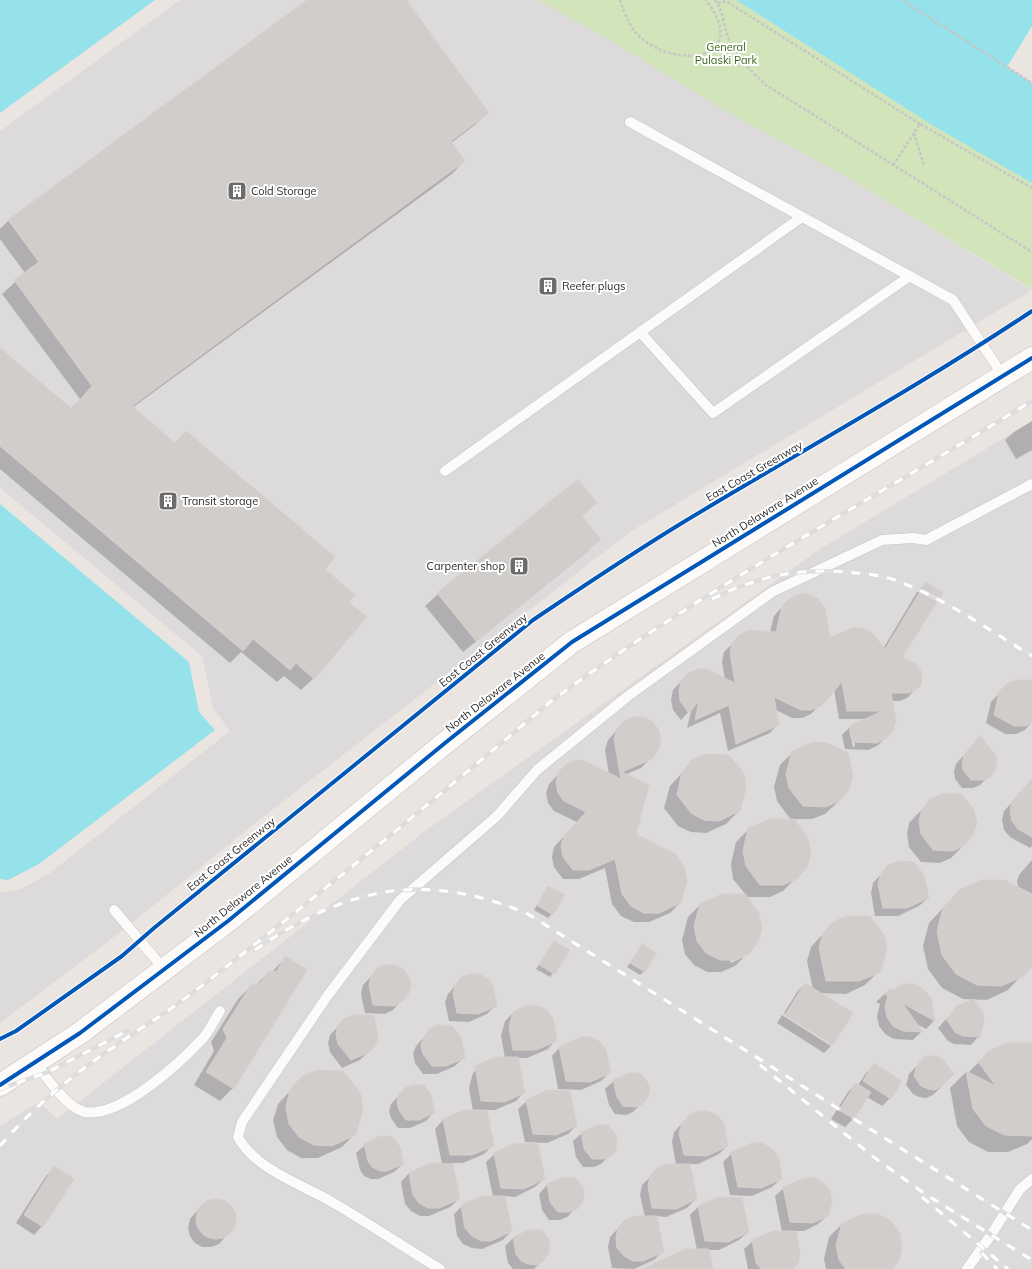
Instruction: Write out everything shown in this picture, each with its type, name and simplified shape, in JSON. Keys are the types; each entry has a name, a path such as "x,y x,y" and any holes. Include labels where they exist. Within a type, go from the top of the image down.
{"street":[{"name":"North Delaware Avenue","path":"0,1085 80,1033 228,921 420,763 572,642 1032,358"}],"lane":[{"path":"630,122 953,300 1003,376"},
{"path":"445,471 802,216"},
{"path":"640,332 713,413 910,276"},
{"path":"440,1269 331,1202 258,1162 244,1148 238,1137 242,1122 328,995 400,900 497,816 537,770 634,691 772,592 882,540 913,538 926,540 1032,484"},
{"path":"114,910 164,969"},
{"path":"36,1063 65,1100 84,1112 110,1109 139,1094 176,1064 205,1036 220,1011"},
{"path":"967,1269 991,1235 1020,1189 1032,1179"}],"path":[{"path":"620,0 628,21 638,35 653,47 670,53 687,56 704,54 715,48 721,37 717,14 706,0"},
{"path":"715,0 718,3 724,27 730,42 742,61 766,85 1032,252"},
{"path":"902,0 1032,83"},
{"path":"718,3 726,1 920,124 1032,188"},
{"path":"893,165 920,124"},
{"path":"914,133 924,166"}],"shaded area":[{"path":"180,0 538,0 605,37 727,112 840,173 1032,290 630,532 249,828 127,927 0,1023 0,893 21,889 50,873 230,731 213,708 202,656 0,488 0,131"},
{"path":"1032,421 1032,1269 0,1269 0,1126 39,1102 57,1119 425,831 820,549"}],"green space":[{"name":"General Pulaski Park","path":"538,0 736,0 932,125 1032,183 1032,289 840,173 727,112 605,37"}],"water":[{"path":"0,0 155,0 0,113"},
{"path":"736,0 1032,0 1032,183 932,125"},
{"path":"0,504 189,662 199,712 215,730 39,864 8,880 0,879"}],"pier":[{"path":"1032,26 1032,83 1007,67"}],"building":[{"name":"Cold Storage","path":"307,0 406,0 489,113 451,141 465,161 132,406 175,443 186,431 335,557 325,569 355,595 349,602 367,617 314,679 296,663 290,670 253,639 243,651 0,446 0,348 72,409 92,386 14,280 39,262 8,220"},
{"name":"Carpenter shop","path":"578,479 597,503 582,516 601,540 476,641 437,593"},
{"path":"926,582 943,593 902,657 917,665 921,671 921,685 916,690 909,693 891,693 896,720 893,730 887,738 877,743 853,742 850,726 882,711 847,711 842,682 821,706 811,710 801,710 774,697 779,725 736,744 729,705 695,720 699,701 689,713 680,701 679,691 681,681 688,673 698,669 707,669 735,683 730,653 732,643 739,635 749,630 776,632 782,606 789,599 799,594 809,594 818,599 825,608 830,638 852,628 863,628 872,633 885,649"},
{"path":"1016,680 1032,680 1032,723 1025,726 1014,726 994,715 999,692 1006,684"},
{"path":"633,717 644,717 653,722 659,730 661,741 658,750 652,759 622,772 649,785 636,834 675,854 684,866 687,881 681,903 659,913 644,913 631,906 622,894 615,859 589,870 573,870 563,857 561,846 564,836 586,812 564,801 558,793 556,783 558,773 565,765 575,760 585,761 621,779 614,739 617,729 624,721"},
{"path":"980,735 996,756 997,763 995,771 990,777 983,780 971,780 963,770 962,763 964,755"},
{"path":"813,742 828,743 848,753 853,775 849,790 839,801 826,807 803,806 789,788 786,774 792,751"},
{"path":"706,754 729,755 744,773 746,788 740,811 719,821 704,820 691,813 677,795 682,772 692,760"},
{"path":"1032,779 1032,837 1018,829 1012,821 1010,811 1012,801"},
{"path":"942,794 962,794 974,810 977,823 973,835 965,845 953,851 933,850 921,834 919,821 922,809 930,799"},
{"path":"770,819 794,819 808,838 811,853 807,867 797,879 783,885 760,885 746,866 743,851 748,828"},
{"path":"898,861 914,862 924,875 929,898 907,908 883,908 878,884 881,874 888,865"},
{"path":"981,880 1005,880 1032,894 1032,966 1024,976 1001,986 977,985 956,974 942,955 937,931 943,908 959,890"},
{"path":"548,886 565,895 553,915 537,905"},
{"path":"722,894 745,894 759,913 762,928 758,942 749,954 735,960 720,960 706,953 697,941 694,926 700,904"},
{"path":"846,916 870,916 884,935 887,949 881,969 879,973 859,981 826,981 819,948 823,933 833,922"},
{"path":"554,941 570,950 555,974 539,965"},
{"path":"642,944 656,953 645,972 630,963"},
{"path":"285,956 307,970 234,1089 206,1072 227,1038 223,1029 251,985 261,983 267,972 277,971"},
{"path":"385,965 395,965 403,969 409,977 411,986 408,995 402,1002 394,1006 373,1005 369,985 371,976 377,968"},
{"path":"470,974 479,974 487,978 493,986 497,1006 478,1014 457,1013 453,993 456,984 461,977"},
{"path":"805,983 853,1013 833,1045 785,1015"},
{"path":"904,984 915,984 924,990 931,998 935,1021 902,1003 923,1032 903,1031 893,1026 887,1017 885,1007 888,996 884,994 889,991 890,987 892,990"},
{"path":"973,999 983,1013 984,1020 980,1037 963,1036 956,1033 946,1019 957,1006"},
{"path":"527,1005 538,1006 547,1010 553,1019 557,1041 536,1050 513,1050 509,1027 513,1012"},
{"path":"353,1015 374,1015 378,1036 376,1045 370,1052 351,1060 338,1044 336,1034 338,1025 345,1018"},
{"path":"438,1025 452,1026 461,1037 465,1058 446,1066 432,1066 423,1054 421,1045 424,1036 430,1029"},
{"path":"581,1037 591,1037 600,1042 606,1050 611,1073 590,1082 566,1081 559,1047"},
{"path":"1008,1043 1032,1043 1032,1136 1005,1135 986,1126 973,1109 966,1071 996,1086 979,1063 988,1051"},
{"path":"925,1056 937,1056 943,1060 954,1074 942,1086 935,1090 921,1086 914,1076 917,1065"},
{"path":"495,1057 518,1057 525,1093 504,1102 481,1101 475,1066"},
{"path":"874,1063 902,1081 891,1099 863,1081"},
{"path":"317,1070 343,1071 360,1092 363,1109 356,1135 332,1146 314,1145 299,1137 289,1124 286,1107 290,1090 301,1077"},
{"path":"629,1073 637,1073 643,1076 648,1083 650,1090 648,1097 643,1104 636,1107 623,1106 617,1097 613,1080"},
{"path":"856,1083 871,1092 854,1119 839,1110"},
{"path":"412,1085 424,1085 431,1095 435,1113 419,1120 406,1120 399,1110 397,1102 399,1094 405,1088"},
{"path":"547,1090 570,1091 577,1126 556,1135 533,1134 526,1100"},
{"path":"464,1110 487,1110 494,1146 472,1155 450,1155 443,1119"},
{"path":"698,1111 708,1111 718,1116 724,1124 728,1146 707,1156 684,1155 679,1133 682,1123 689,1115"},
{"path":"597,1125 609,1125 616,1135 616,1150 611,1156 604,1159 592,1159 584,1149 581,1132"},
{"path":"380,1136 393,1137 400,1147 404,1164 387,1171 380,1171 372,1167 368,1161 364,1144"},
{"path":"515,1143 538,1144 545,1179 524,1189 501,1188 494,1153"},
{"path":"752,1143 762,1143 771,1148 778,1156 782,1179 761,1188 738,1187 731,1152"},
{"path":"430,1163 453,1164 460,1199 439,1208 428,1208 419,1203 413,1195 409,1173"},
{"path":"667,1164 690,1164 697,1199 676,1209 652,1208 648,1186 650,1176 657,1168"},
{"path":"54,1166 74,1179 43,1227 24,1215"},
{"path":"563,1177 575,1178 583,1187 584,1195 582,1203 577,1209 570,1212 558,1212 550,1202 547,1184"},
{"path":"804,1178 815,1178 824,1183 830,1191 832,1201 828,1216 813,1223 790,1222 783,1187"},
{"path":"482,1196 505,1196 512,1231 491,1241 481,1241 472,1236 465,1228 461,1205"},
{"path":"719,1197 742,1198 749,1232 728,1242 705,1241 698,1206"},
{"path":"220,1199 227,1202 233,1208 236,1219 235,1227 227,1236 220,1239 212,1239 205,1236 197,1227 196,1215 199,1208 208,1200"},
{"path":"863,1214 878,1214 891,1221 900,1233 902,1247 899,1261 892,1269 846,1269 839,1260 836,1245 842,1223"},
{"path":"634,1216 657,1216 664,1252 643,1261 633,1261 624,1256 617,1248 616,1238 618,1228 625,1220"},
{"path":"529,1230 542,1230 549,1240 550,1248 548,1255 543,1261 536,1265 521,1261 516,1254 513,1237"},
{"path":"773,1231 796,1231 800,1254 798,1264 793,1269 761,1269 756,1263 752,1240"},
{"path":"686,1249 709,1249 713,1269 642,1269"}],"railway":[{"path":"0,1146 27,1117 71,1078 102,1055 182,1001 237,959 461,777 550,702 608,661 727,584 1032,401"},
{"path":"712,599 747,584 799,572 836,571 878,576 900,582 951,606 1032,656"},
{"path":"255,950 289,929 322,912 354,899 387,892 420,889 454,892 490,900 528,914 839,1109"},
{"path":"0,1089 48,1072 127,1031"},
{"path":"760,1065 871,1155 925,1194 1032,1260"},
{"path":"854,1119 1032,1230"},
{"path":"922,1197 1008,1269"},
{"path":"982,1253 997,1269"}],"cycle path":[{"name":"East Coast Greenway","path":"0,1039 16,1031 122,956 154,928 533,620 663,535 902,393 1032,311"},
{"path":"0,1085 80,1033 228,921 445,743 572,642 1032,358"}],"place":[{"name":"Cold Storage","path":"237,191"},
{"name":"Reefer plugs","path":"548,286"},
{"name":"Transit storage","path":"168,501"},
{"name":"Carpenter shop","path":"519,566"}]}
